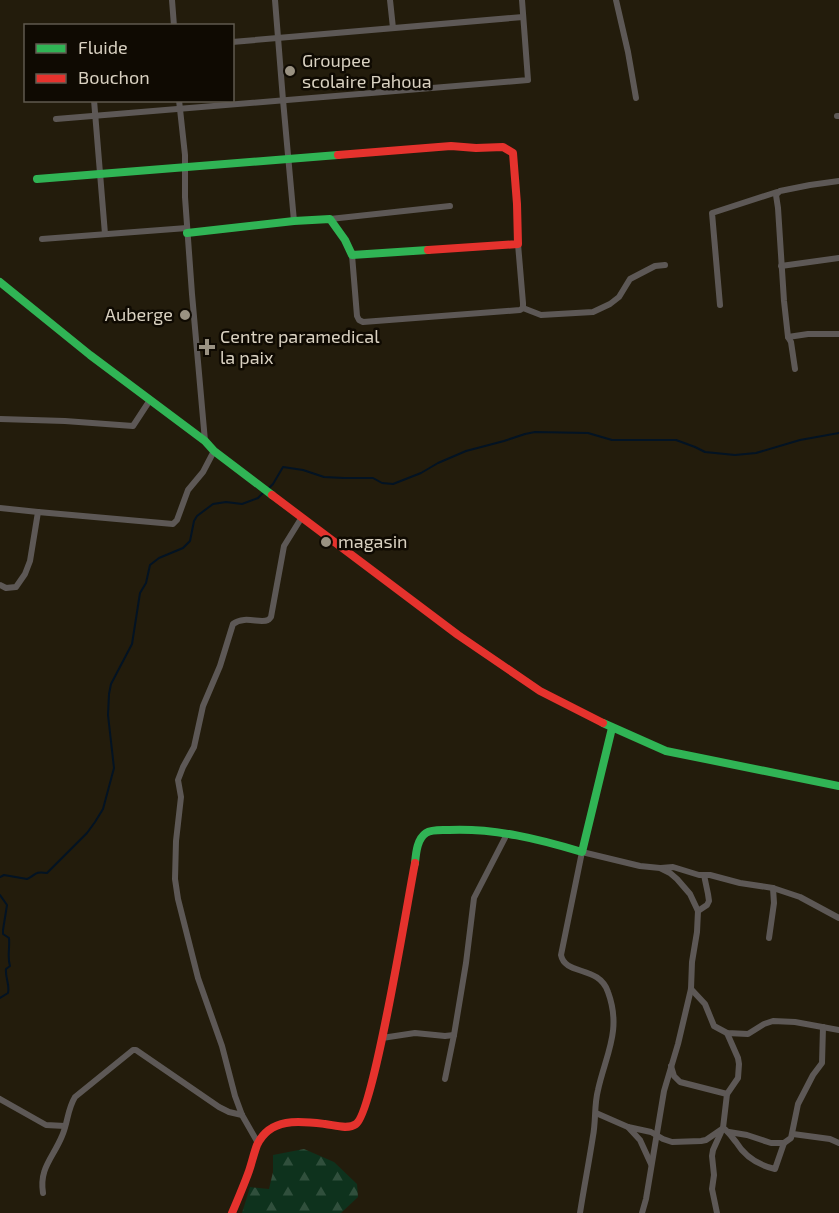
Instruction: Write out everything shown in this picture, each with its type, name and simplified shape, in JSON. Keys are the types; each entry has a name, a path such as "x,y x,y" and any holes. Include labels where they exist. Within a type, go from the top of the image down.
{"street":[{"path":"172,0 174,24"},
{"path":"275,0 294,221"},
{"path":"390,0 393,28"},
{"path":"56,119 528,80 522,0"},
{"path":"616,0 636,98"},
{"path":"234,42 523,17"},
{"path":"94,102 105,234"},
{"path":"179,102 185,155 187,231 205,441"},
{"path":"37,179 451,146 508,148 513,153 514,160 523,308"},
{"path":"720,305 712,213 777,192 839,181"},
{"path":"777,192 788,337 792,342 795,369"},
{"path":"42,239 187,231 450,206"},
{"path":"330,219 350,248 357,316 363,322 523,308 541,315 593,312 619,297 630,279 655,266 665,265"},
{"path":"352,255 518,244"},
{"path":"781,266 839,258"},
{"path":"0,282 90,355 205,441 214,451 467,642 540,691 612,729 666,751 839,786"},
{"path":"788,337 807,334 839,334"},
{"path":"0,419 133,426 150,400"},
{"path":"0,508 173,524 177,520 188,490 203,472 214,451"},
{"path":"0,585 6,588 16,587 25,574 30,561 38,512"},
{"path":"258,1143 242,1115 235,1096 222,1046 198,978 178,899 175,861 181,797 178,780 194,747 203,706 220,666 233,624 239,620 265,621 271,617 284,546 302,517"},
{"path":"580,1213 594,1134 598,1090 612,1040 614,1020 613,1007 604,982 597,976 567,966 562,962 561,955 582,852 612,729"},
{"path":"232,1213 245,1184 258,1143 269,1128 286,1122 349,1127 357,1124 363,1116 377,1065 418,844 426,833 459,829 507,834 546,841 640,866 673,867 687,872 772,888 800,897 839,918"},
{"path":"445,1079 466,963 474,898 507,834"},
{"path":"642,1212 664,1091 680,1038 691,989 692,962 697,932 698,911 690,894 677,879 660,868"},
{"path":"677,879 681,869"},
{"path":"698,911 709,903 704,875"},
{"path":"769,939 774,903 772,888"},
{"path":"691,989 705,1004 714,1026 727,1033 748,1034 773,1021 839,1030"},
{"path":"596,1113 628,1127 651,1132 672,1142 706,1140 725,1130 771,1143 784,1143 789,1141 793,1134 798,1104 822,1063 823,1027"},
{"path":"382,1038 415,1033 454,1035"},
{"path":"717,1213 712,1189 714,1174 712,1156 725,1130 727,1094 738,1078 739,1064 727,1033"},
{"path":"43,1193 43,1173 62,1136 69,1106 75,1097 134,1050 219,1107 242,1115"},
{"path":"671,1065 674,1076 680,1082 727,1094"},
{"path":"0,1100 46,1125 65,1126"},
{"path":"628,1127 640,1140 651,1165"},
{"path":"725,1130 748,1156 762,1166 775,1169 784,1143"},
{"path":"793,1134 830,1139 839,1143"}],"green space":[{"path":"304,1149 334,1162 357,1184 358,1197 341,1213 242,1213 250,1187 269,1189 273,1172 273,1155"}],"waterway":[{"path":"269,488 283,467 303,470 324,477 373,478 382,483 393,484 466,451 535,432 588,433 612,440 676,440 705,452 735,455 756,453 800,440 839,433"},
{"path":"0,877 4,875 27,879 37,873 47,873 87,833 103,809 114,768 108,715 109,694 111,684 132,644 140,593 146,583 150,565 159,558 183,548 190,541 197,516 213,504 226,502 242,504 258,498 264,492"},
{"path":"0,895 7,905 3,934 9,938 10,966 6,969 8,993 0,998"}],"traffic: fast":[{"path":"37,179 338,155"},
{"path":"187,233 330,219 345,240 352,255 428,250"},
{"path":"0,282 90,355 205,441 214,451 272,495"},
{"path":"603,723 666,751 839,786"},
{"path":"415,863 421,839 426,833 437,830 500,833 582,852 612,728"}],"traffic: jam":[{"path":"338,155 451,146 503,147 513,153 518,244 428,250"},
{"path":"272,495 458,635 540,691 603,723"},
{"path":"232,1213 257,1145 270,1129 296,1122 349,1127 356,1124 363,1111 381,1045 415,863"}],"place":[{"name":"Groupee scolaire Pahoua","path":"290,71"},
{"name":"Auberge","path":"185,315"},
{"name":"Centre paramedical la paix","path":"207,347"},
{"name":"magasin","path":"326,542"}]}
